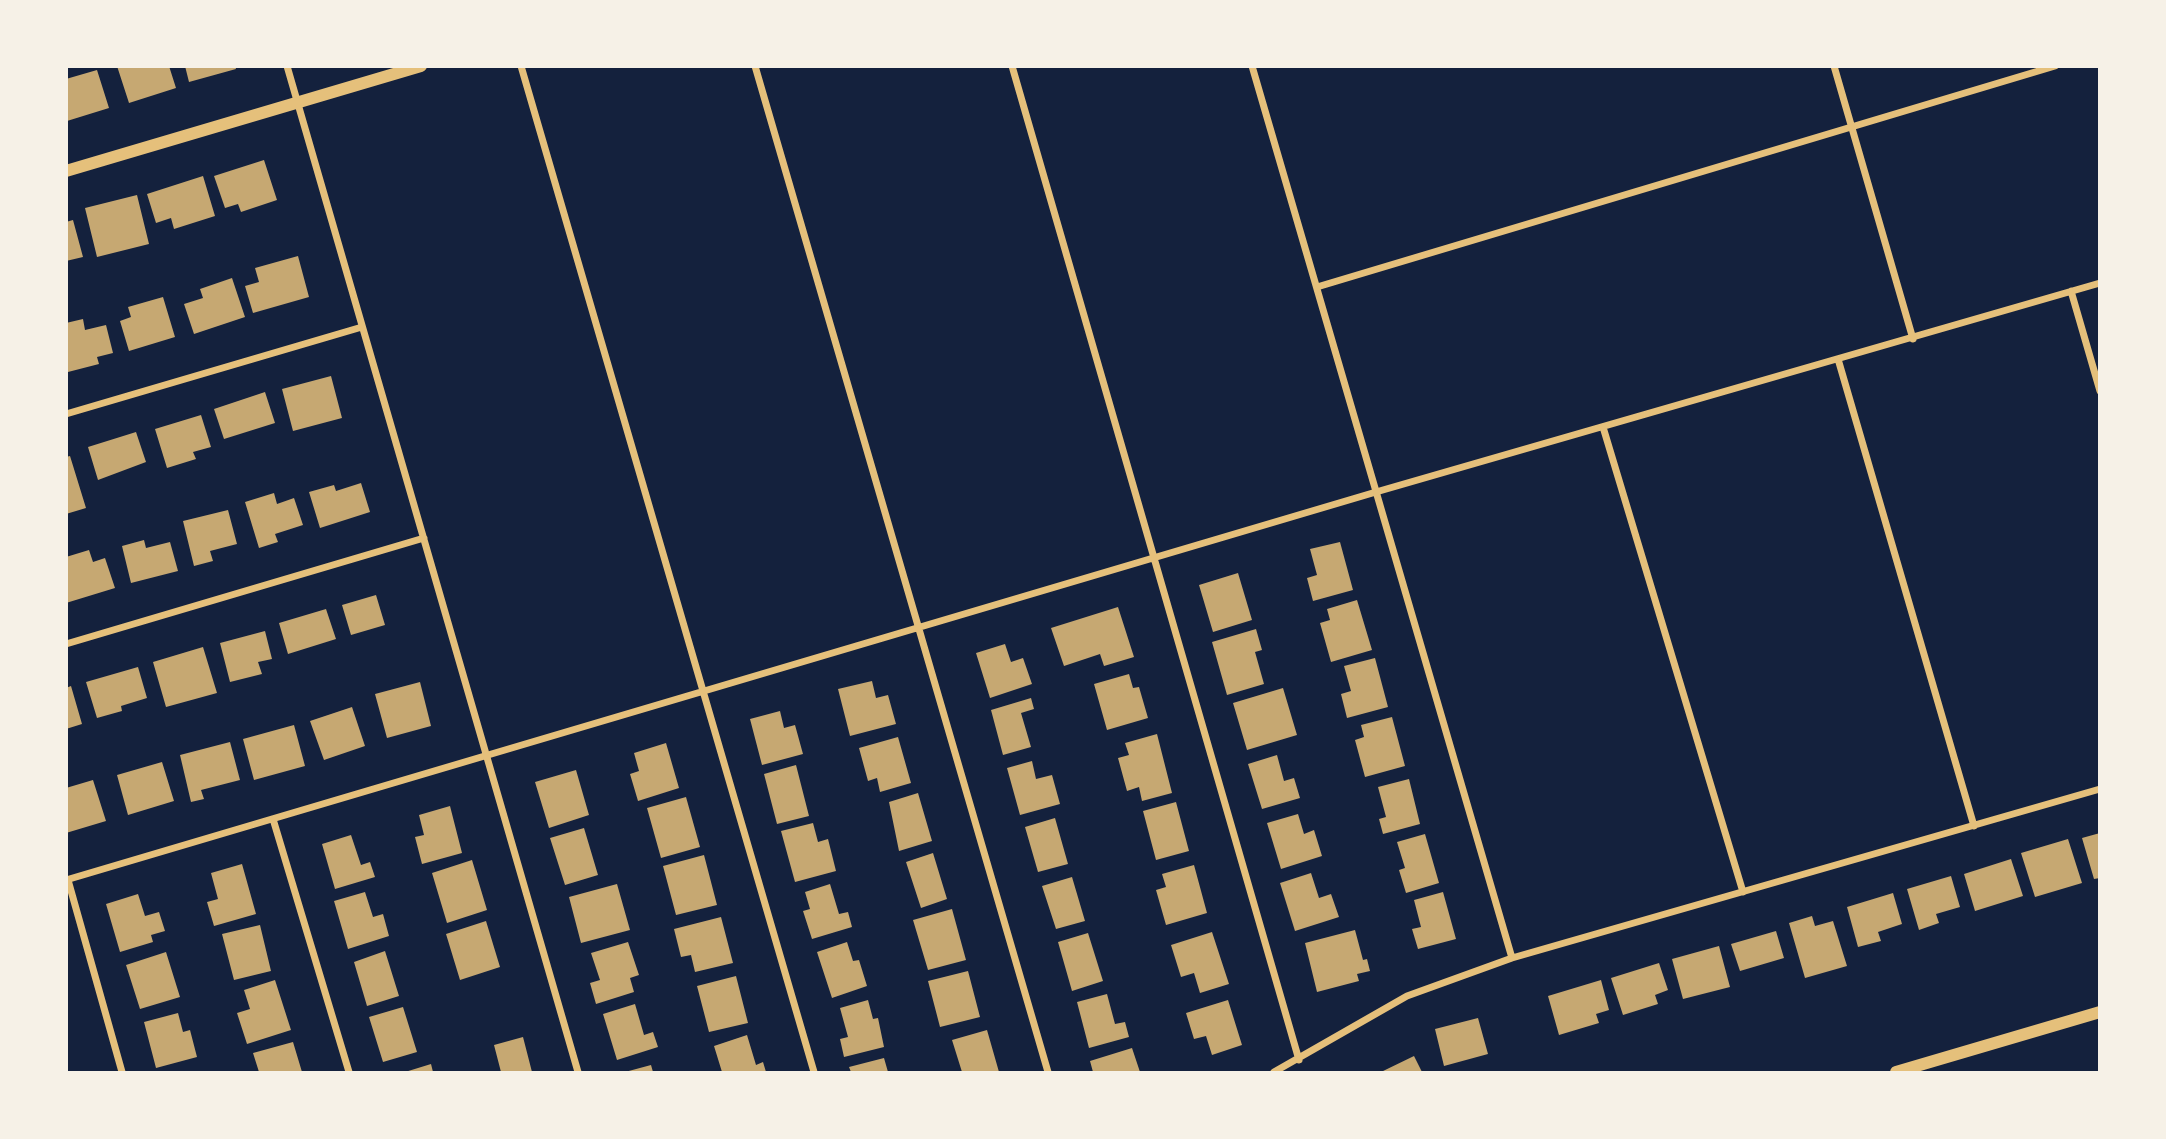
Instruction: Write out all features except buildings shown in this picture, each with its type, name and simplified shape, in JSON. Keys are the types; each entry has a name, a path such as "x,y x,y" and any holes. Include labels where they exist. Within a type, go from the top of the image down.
{"street":[{"path":"287,66 578,1073"},
{"path":"66,170 421,66"},
{"path":"521,66 814,1073"},
{"path":"755,66 1048,1073"},
{"path":"1012,66 1299,1060"},
{"path":"1252,66 1511,958"},
{"path":"1834,66 1913,339"},
{"path":"1317,288 2055,66"},
{"path":"122,1073 67,880 1377,492 2099,283"},
{"path":"2071,291 2099,391"},
{"path":"66,414 362,327"},
{"path":"1838,359 1973,826"},
{"path":"1603,427 1743,892"},
{"path":"66,644 424,538"},
{"path":"1274,1073 1407,996 1511,958 2099,789"},
{"path":"273,819 349,1073"},
{"path":"1896,1073 2099,1012"}]}
